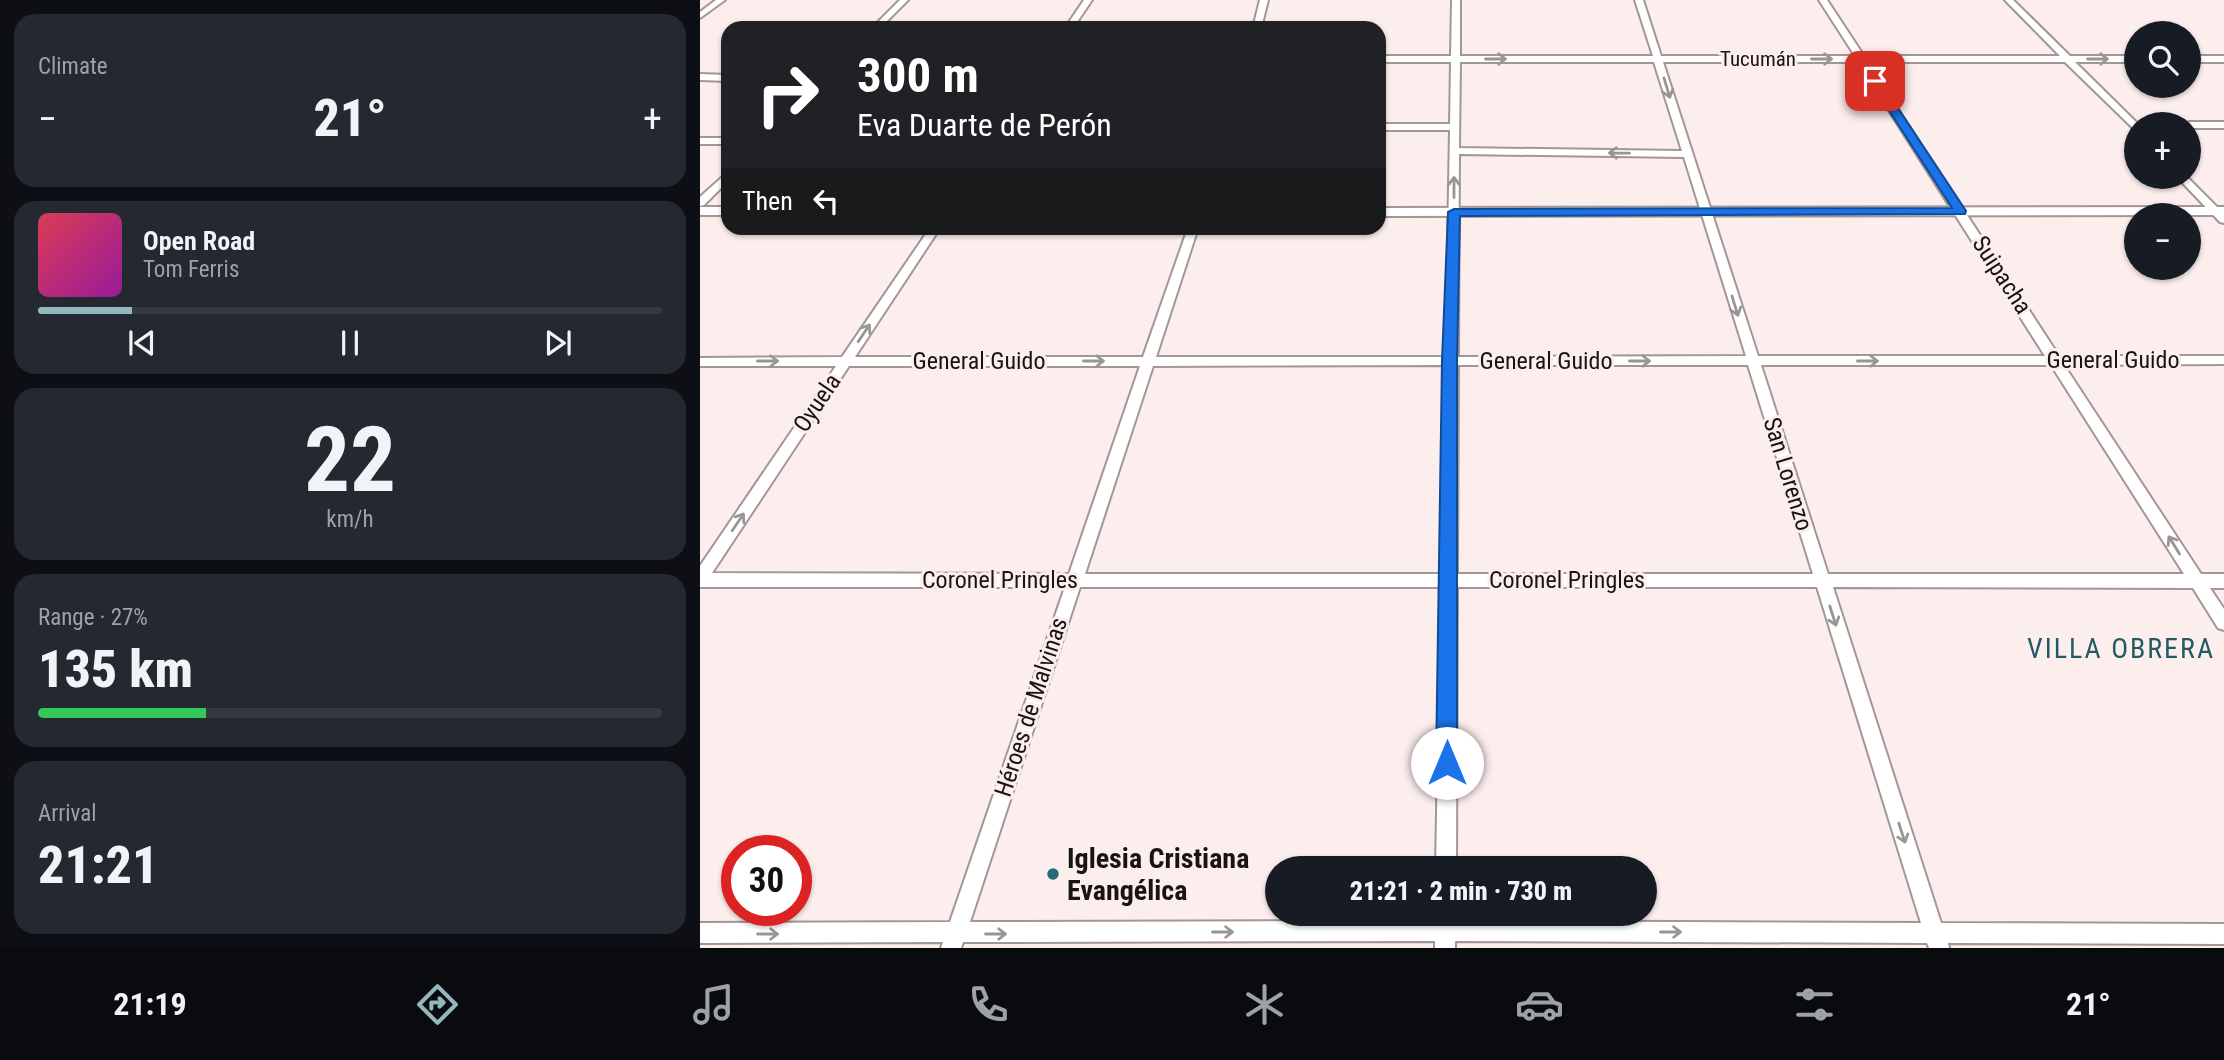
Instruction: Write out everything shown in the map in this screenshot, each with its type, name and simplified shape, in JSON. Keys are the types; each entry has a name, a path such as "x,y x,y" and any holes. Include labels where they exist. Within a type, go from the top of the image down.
{"main road":[{"path":"700,211 721,211"},
{"path":"1386,212 1961,211 2221,214"}],"street":[{"path":"700,16 721,0"},
{"path":"883,21 904,0"},
{"path":"1074,21 1088,0"},
{"path":"1259,21 1264,0"},
{"path":"1446,856 1456,0"},
{"name":"San Lorenzo","path":"1639,0 1937,940"},
{"name":"Suipacha","path":"1823,0 2224,623"},
{"path":"2009,0 2124,114"},
{"name":"Tucumán","path":"1386,59 2124,59"},
{"path":"2201,59 2224,59"},
{"path":"700,77 721,78"},
{"path":"2201,125 2224,125"},
{"path":"1386,127 1453,127"},
{"path":"700,141 721,141"},
{"path":"1454,151 1688,153"},
{"path":"700,203 721,182"},
{"path":"2195,189 2221,214"},
{"name":"Oyuela","path":"700,580 930,235"},
{"name":"Héroes de Malvinas","path":"953,941 1191,235"},
{"name":"General Guido","path":"700,362 2224,360"},
{"name":"Coronel Pringles","path":"700,580 2224,581"},
{"path":"700,933 953,941 1445,931 1937,940 2224,934"}],"place":[{"name":"Iglesia Cristiana Evangélica","path":"1053,874"}],"district":[{"name":"VILLA OBRERA","path":"2121,648"}],"route":[{"path":"1447,763 1450,361 1454,212 1961,211 1875,81"}]}
